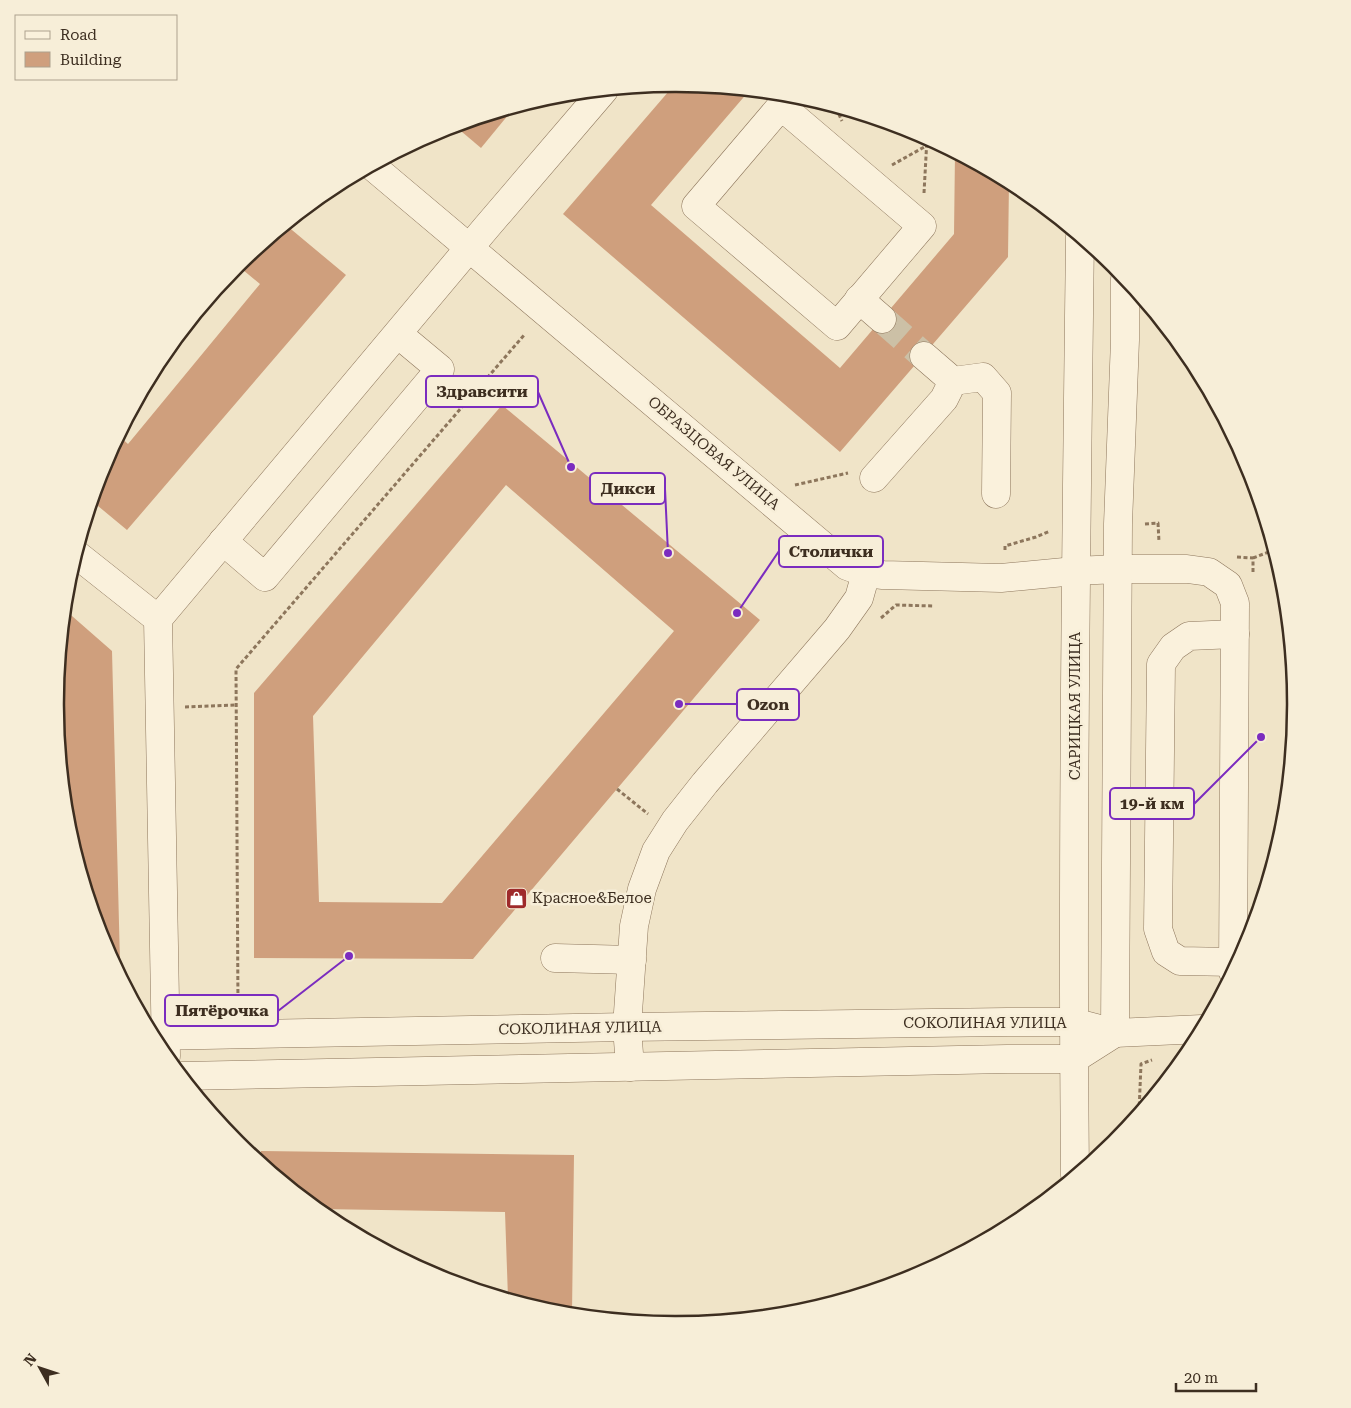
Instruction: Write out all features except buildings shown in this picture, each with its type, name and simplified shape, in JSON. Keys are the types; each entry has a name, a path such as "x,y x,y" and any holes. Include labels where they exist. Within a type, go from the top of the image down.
{"street":[{"path":"162,1036 158,619 598,97"},
{"path":"772,100 696,206 837,326 922,226 775,100"},
{"name":"ОБРАЗЦОВАЯ УЛИЦА","path":"377,170 847,566 866,573 883,575 1001,578 1075,571 1187,570 1209,572 1228,585 1235,603 1233,955"},
{"name":"САРИЦКАЯ УЛИЦА","path":"1075,1167 1073,1022 1075,571 1080,245"},
{"path":"190,1076 1074,1059 1114,1032 1118,524 1125,290"},
{"path":"859,299 882,319"},
{"path":"223,541 265,577 440,369 398,334"},
{"path":"924,356 953,381 983,377 997,393 996,494"},
{"path":"879,472 944,399 953,381"},
{"path":"82,559 158,619"},
{"path":"630,1067 627,1027 634,926 642,889 656,851 705,783 837,629 859,598 866,573"},
{"path":"1228,966 1180,961 1166,952 1158,929 1161,664 1173,647 1189,636 1235,634"},
{"path":"555,958 632,960"},
{"name":"СОКОЛИНАЯ УЛИЦА","path":"166,1043 627,1027 1073,1022 1114,1032 1193,1029"}],"path":[{"path":"866,178 926,146"},
{"path":"922,226 926,146"},
{"path":"238,1006 236,669 525,334"},
{"path":"795,485 879,472"},
{"path":"1005,546 1052,530"},
{"path":"1253,558 1267,552"},
{"path":"879,620 896,606 935,606"},
{"path":"159,708 236,704"},
{"path":"617,789 669,831"},
{"path":"1139,1102 1141,1064 1155,1058"}],"tunnel":[{"path":"882,319 924,356"}],"place":[{"name":"Здравсити","path":"571,467"},
{"name":"Дикси","path":"668,553"},
{"name":"Столички","path":"737,613"},
{"name":"Ozon","path":"679,704"},
{"name":"19-й км","path":"1261,737"},
{"name":"Красное&Белое","path":"516,898"},
{"name":"Пятёрочка","path":"349,956"}]}
